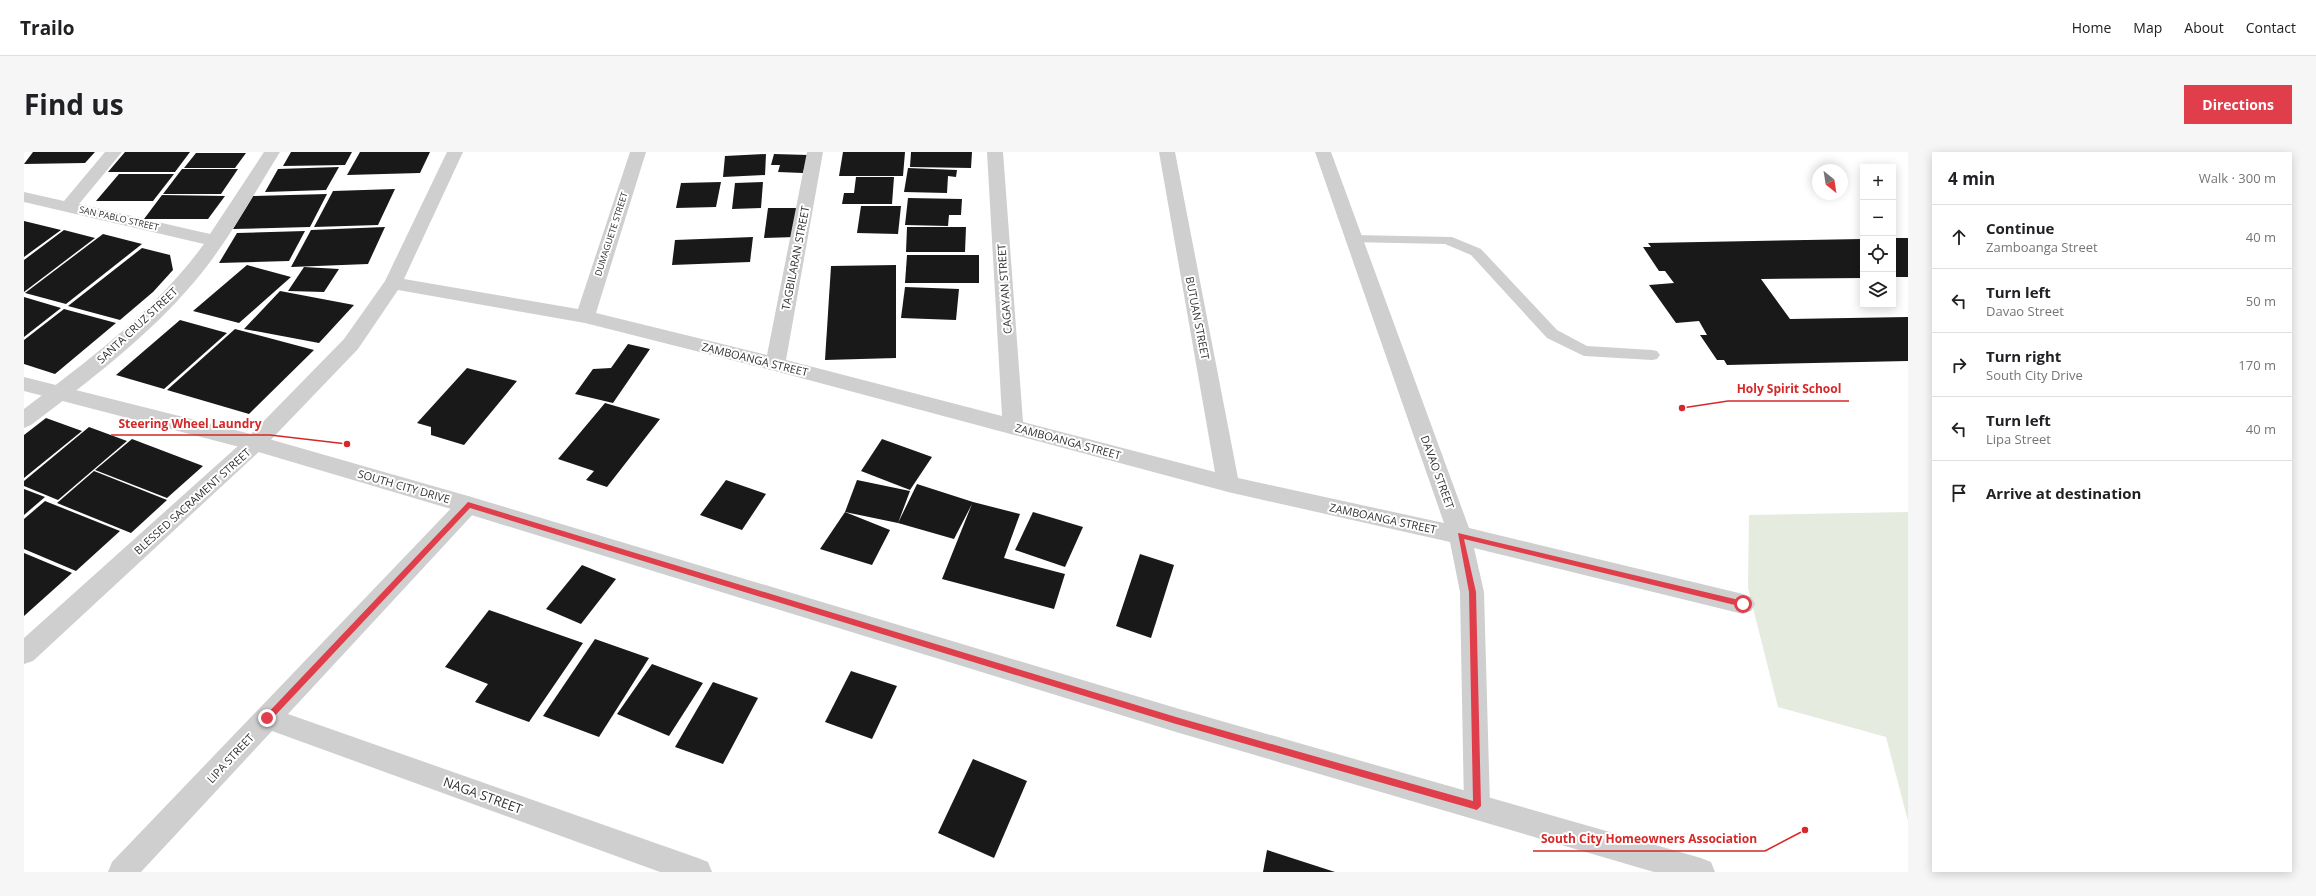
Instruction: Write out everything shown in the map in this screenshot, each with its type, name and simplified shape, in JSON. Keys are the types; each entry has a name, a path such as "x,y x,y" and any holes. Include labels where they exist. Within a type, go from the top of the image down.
{"street":[{"path":"69,206 114,152"},
{"name":"SANTA CRUZ STREET","path":"24,420 59,394 118,345 166,301 189,275 214,241 272,152"},
{"name":"BLESSED SACRAMENT STREET","path":"24,653 255,444 351,344 393,283 455,152"},
{"name":"DUMAGUETE STREET","path":"585,317 638,152"},
{"name":"TAGBILARAN STREET","path":"775,364 815,152"},
{"name":"CAGAYAN STREET","path":"995,152 1013,426"},
{"name":"BUTUAN STREET","path":"1167,152 1228,484"},
{"name":"DAVAO STREET","path":"1323,152 1460,535 1472,592 1477,806"},
{"name":"SAN PABLO STREET","path":"24,197 69,206 214,241"},
{"name":"ZAMBOANGA STREET","path":"393,283 585,317 775,364 1228,484 1460,535 1743,604"},
{"name":"SOUTH CITY DRIVE","path":"24,384 255,444 468,505 1176,720 1701,872"},
{"name":"LIPA STREET","path":"122,872 468,505"},
{"name":"NAGA STREET","path":"267,718 698,872"}],"lane":[{"path":"1354,239 1447,240 1476,252 1552,334 1584,351 1652,355"}],"shaded area":[{"path":"1908,512 1908,821 1886,737 1778,707 1748,588 1749,515"}],"building":[{"path":"33,152 95,152 85,163 24,164"},
{"path":"125,152 190,152 175,172 108,172"},
{"path":"291,152 352,152 345,165 283,166"},
{"path":"360,152 430,152 420,173 347,175"},
{"path":"843,152 905,152 903,176 839,176"},
{"path":"911,152 972,152 971,168 910,167"},
{"path":"196,153 246,153 235,168 184,168"},
{"path":"766,154 765,175 723,177 725,156"},
{"path":"774,154 808,155 803,173 778,172 780,165 771,165"},
{"path":"339,167 326,190 265,192 278,169"},
{"path":"908,168 957,170 956,177 948,176 947,193 904,192"},
{"path":"182,169 238,169 221,194 163,194"},
{"path":"119,174 174,174 153,201 96,201"},
{"path":"856,177 894,177 892,204 842,204 844,193 854,193"},
{"path":"721,182 716,207 676,208 681,183"},
{"path":"763,182 761,208 732,209 735,183"},
{"path":"395,189 378,225 314,227 333,191"},
{"path":"327,194 310,227 233,229 253,196"},
{"path":"162,195 225,196 208,219 144,219"},
{"path":"908,198 962,199 961,215 949,215 948,226 905,225"},
{"path":"861,206 901,206 898,234 857,233"},
{"path":"768,208 798,208 796,237 764,238"},
{"path":"24,221 61,230 24,257"},
{"path":"385,227 368,264 291,267 311,230"},
{"path":"907,227 966,227 965,252 906,252"},
{"path":"64,230 95,238 24,292 24,260"},
{"path":"305,231 289,261 219,263 237,233"},
{"path":"103,234 142,244 66,304 25,293"},
{"path":"753,237 750,262 672,265 675,240"},
{"path":"1896,238 1908,238 1908,277 1896,277"},
{"path":"1860,239 1860,278 1761,279 1790,319 1908,317 1908,361 1727,365 1724,360 1717,360 1700,335 1707,335 1699,321 1676,323 1649,285 1674,283 1665,271 1659,271 1643,247 1651,247 1648,243"},
{"path":"142,248 170,255 173,270 153,292 120,320 68,306"},
{"path":"907,255 979,255 979,283 905,283"},
{"path":"247,265 291,277 239,323 193,311"},
{"path":"896,265 896,358 825,360 831,266"},
{"path":"304,267 339,269 324,292 288,291"},
{"path":"905,287 959,289 956,320 901,318"},
{"path":"280,291 354,305 319,343 244,329"},
{"path":"24,297 61,308 24,337"},
{"path":"64,309 116,323 55,374 24,364 24,340"},
{"path":"180,320 227,333 164,389 116,375"},
{"path":"235,329 314,350 249,414 167,390"},
{"path":"628,344 650,349 613,403 575,394 593,369 611,368"},
{"path":"467,368 517,381 464,445 431,435 431,427 417,423"},
{"path":"605,403 660,419 607,487 586,480 594,471 558,459"},
{"path":"46,418 82,431 24,478 24,435"},
{"path":"89,427 127,441 58,500 24,486 24,481"},
{"path":"132,439 203,466 167,498 95,470"},
{"path":"882,439 932,457 910,490 861,471"},
{"path":"94,471 167,500 131,533 57,503"},
{"path":"726,480 766,494 742,530 700,515"},
{"path":"857,480 910,491 898,523 845,512"},
{"path":"917,484 973,502 1020,514 1004,558 1065,574 1054,609 942,579 972,504 954,539 898,523"},
{"path":"24,489 45,497 24,515"},
{"path":"45,501 120,531 76,571 24,549 24,519"},
{"path":"845,512 890,530 872,565 820,549"},
{"path":"1033,512 1083,527 1065,567 1015,550"},
{"path":"24,553 72,573 24,616"},
{"path":"1140,554 1174,565 1151,638 1116,626"},
{"path":"582,565 616,579 581,624 546,609"},
{"path":"489,610 583,643 529,722 475,702 488,684 445,667"},
{"path":"595,639 649,658 599,737 543,716"},
{"path":"652,664 703,683 669,736 617,714"},
{"path":"851,671 897,686 872,739 825,722"},
{"path":"713,682 758,698 723,764 675,747"},
{"path":"973,759 1027,781 994,858 938,833"},
{"path":"1267,850 1335,872 1263,872"}],"place":[{"name":"Holy Spirit School","path":"1682,408"},
{"name":"Steering Wheel Laundry","path":"347,444"},
{"name":"South City Homeowners Association","path":"1805,830"}],"route":[{"path":"267,718 468,505 1176,720 1477,806 1472,592 1460,535 1743,604"}]}
